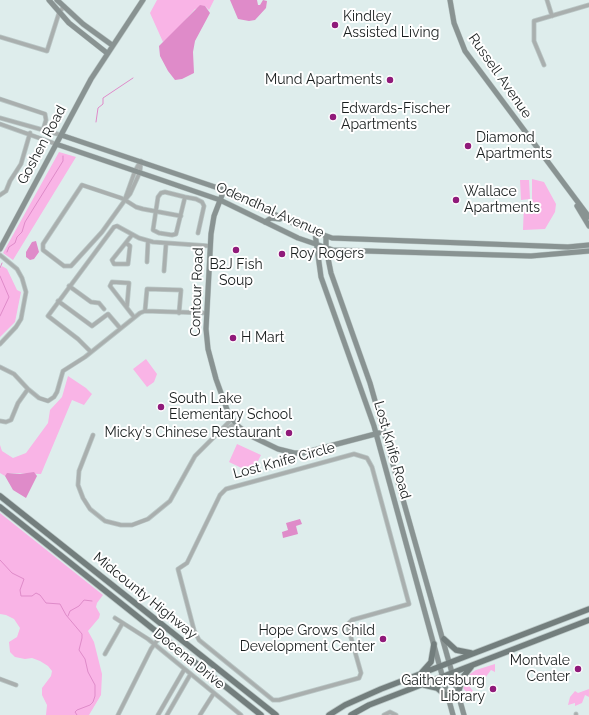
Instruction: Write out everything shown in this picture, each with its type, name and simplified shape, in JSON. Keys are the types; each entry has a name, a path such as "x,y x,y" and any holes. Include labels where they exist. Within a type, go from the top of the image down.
{"main road":[{"name":"Midcounty Highway","path":"0,496 276,715"},
{"name":"Midcounty Highway","path":"0,507 261,715"},
{"path":"329,715 358,699 589,609"},
{"path":"351,715 369,704 589,620"},
{"path":"444,639 460,652 478,652"},
{"path":"418,675 430,662 434,644"},
{"path":"458,693 463,677 474,664"},
{"path":"422,685 437,688 449,698"}],"street":[{"path":"49,0 69,23 107,52"},
{"path":"57,0 83,24 112,45"},
{"name":"Goshen Road","path":"0,249 107,52 143,0"},
{"name":"Russell Avenue","path":"450,0 454,23 465,51 589,217"},
{"path":"547,0 552,16"},
{"path":"544,65 534,41 534,21 589,5"},
{"path":"0,37 47,51 59,13 64,6"},
{"path":"0,99 44,114 46,120 43,130"},
{"path":"0,118 61,135"},
{"name":"Odendhal Avenue","path":"0,124 30,133 56,144 220,200 265,222 326,248 338,250 531,256 589,252"},
{"path":"0,195 6,190 21,164 30,133"},
{"name":"Odendhal Avenue","path":"61,135 224,190 300,226 326,236 350,239 568,247 589,245"},
{"path":"141,161 125,200 102,232 71,266 64,266 43,250 43,244 80,186 83,185 125,200 136,206 181,216"},
{"name":"Russell Avenue","path":"560,179 589,226"},
{"name":"Contour Road","path":"224,190 212,224 206,313 206,337 209,353 223,401 234,421 251,436 278,449 294,453 303,453 384,431"},
{"path":"185,197 178,232 172,236 154,232 153,230 155,211 161,193 185,197 200,201 203,204 198,233"},
{"path":"265,222 275,218 300,226"},
{"path":"91,352 78,339 48,316 115,226 148,241 166,244 210,246"},
{"name":"Lost Knife Road","path":"315,232 321,277 376,433 453,715"},
{"path":"126,243 130,246 128,264 114,264 112,260 132,234"},
{"name":"Lost Knife Road","path":"326,236 326,248 330,274 370,383 432,606 444,639 464,715"},
{"path":"583,246 589,239"},
{"path":"147,262 148,241"},
{"path":"164,271 166,244"},
{"path":"0,255 17,269 22,278 26,292 21,319 16,327 0,344"},
{"path":"127,306 129,283 112,282 110,286 134,317"},
{"path":"69,286 92,302 99,303 104,309"},
{"path":"145,311 147,289 181,290 179,313"},
{"path":"58,301 92,326 108,314 120,328"},
{"path":"0,367 14,374 28,389 43,400 51,399 57,392 63,371 91,352 134,317 145,311 206,313"},
{"path":"0,420 6,422 11,420 18,403 28,389"},
{"path":"93,435 80,465 78,480 79,490 86,504 100,518 110,523 127,526 148,519 168,503 196,454 234,421"},
{"name":"Lost Knife Circle","path":"354,454 364,456 371,464 396,554 409,602 407,605 352,620 349,623 348,627 361,673 359,678 276,701 268,697 199,640 194,630 178,570 187,563 220,495 226,489 354,454"},
{"name":"Docena Drive","path":"115,618 154,644 190,675 241,715"},
{"path":"105,654 122,624"},
{"path":"118,715 154,644 166,628"},
{"path":"158,715 184,670"},
{"path":"167,715 190,675"},
{"path":"0,680 16,685"},
{"path":"200,715 214,693"},
{"path":"384,715 390,712 396,715"}],"shaded area":[{"path":"157,0 214,0 209,10 205,6 195,9 173,34 163,42 150,13"},
{"path":"230,0 257,0 258,5 260,5 263,0 267,1 266,8 255,20 249,21 238,19"},
{"path":"200,5 205,6 210,13 195,41 193,52 194,73 182,79 175,80 160,56 159,46"},
{"path":"59,152 76,157 13,260 3,253"},
{"path":"532,179 544,182 556,204 555,212 545,229 523,230 524,203 532,202"},
{"path":"520,180 529,180 530,199 521,200"},
{"path":"36,241 39,252 34,259 30,260 26,257 26,252 32,242"},
{"path":"2,266 7,269 17,290 21,292 15,322 0,337 0,269"},
{"path":"146,359 157,374 154,382 147,387 133,369"},
{"path":"68,376 92,394 84,405 72,400 41,474 10,473 5,476 0,473 0,445 2,451 13,458 26,453 48,423 50,410 62,397"},
{"path":"237,444 261,455 252,473 229,462"},
{"path":"34,472 37,476 26,498 13,490 5,476 7,473 20,474"},
{"path":"0,513 103,595 96,607 100,614 99,618 88,631 94,642 102,674 101,695 89,715 46,715 47,705 42,695 42,688 51,676 52,671 48,666 40,661 32,658 25,659 15,657 10,652 9,642 17,637 20,628 14,619 0,614"},
{"path":"300,519 302,524 296,526 298,534 283,538 282,532 288,530 286,523"},
{"path":"495,664 495,672 491,670 485,678 481,675 470,687 473,691 469,695 463,688 470,674 476,670"},
{"path":"589,689 589,697 585,695 582,703 575,706 575,703 568,705 570,697 575,691 578,693"}],"waterway":[{"path":"96,122 98,108 103,104 103,98 133,78"},
{"path":"7,252 9,247 15,243 17,237 22,232 25,222 63,161 63,156"},
{"path":"0,268 2,263"},
{"path":"0,276 9,297 0,316"},
{"path":"0,560 12,573 24,579 20,590 21,596 32,596 36,593 40,595 46,603 60,604 66,615 82,634 79,650 85,659 88,672 95,685 95,696 90,705 75,712 77,715"},
{"path":"68,616 70,611 79,606 84,600 92,601"}],"place":[{"name":"Kindley Assisted Living","path":"335,25"},
{"name":"Mund Apartments","path":"390,80"},
{"name":"Edwards-Fischer Apartments","path":"333,117"},
{"name":"Diamond Apartments","path":"468,146"},
{"name":"Wallace Apartments","path":"456,200"},
{"name":"B2J Fish Soup","path":"236,250"},
{"name":"Roy Rogers","path":"282,254"},
{"name":"H Mart","path":"233,338"},
{"name":"South Lake Elementary School","path":"161,407"},
{"name":"Micky's Chinese Restaurant","path":"289,433"},
{"name":"Hope Grows Child Development Center","path":"383,639"},
{"name":"Montvale Center","path":"578,669"},
{"name":"Gaithersburg Library","path":"493,689"}]}
